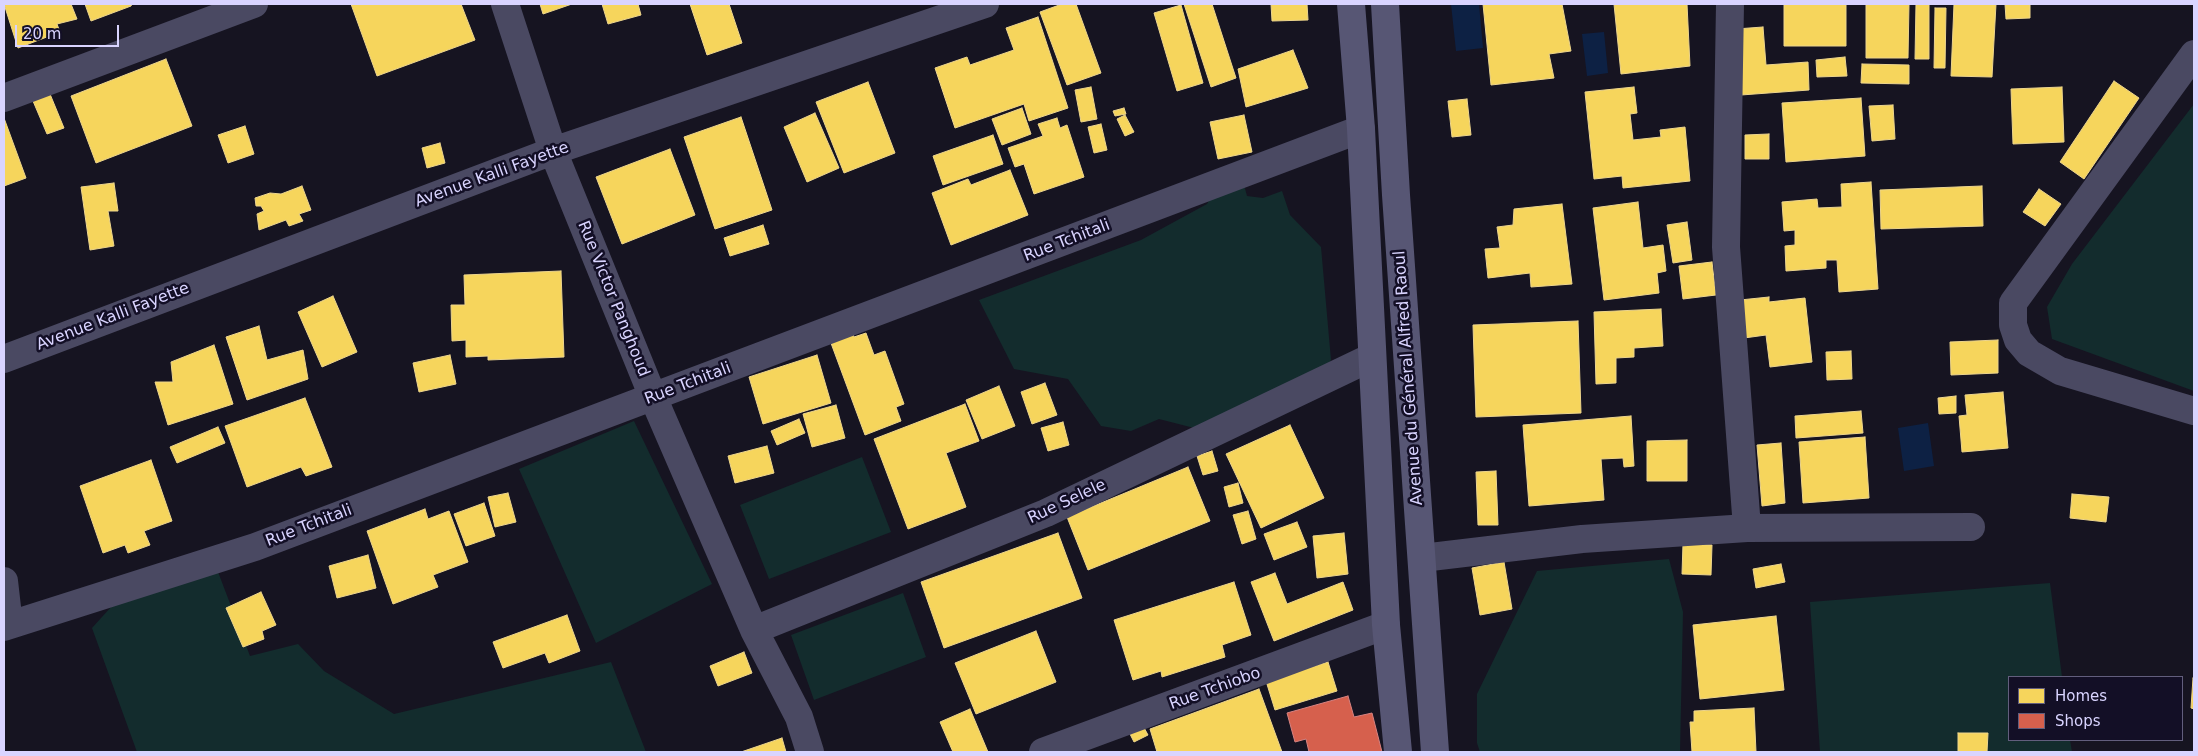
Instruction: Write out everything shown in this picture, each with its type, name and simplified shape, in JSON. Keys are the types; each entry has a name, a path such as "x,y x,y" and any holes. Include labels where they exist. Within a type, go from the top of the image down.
{"street":[{"path":"4,98 254,4"},
{"name":"Rue Victor Panghoud","path":"504,4 553,151 653,397 754,630 799,717 810,752"},
{"name":"Avenue Kalli Fayette","path":"4,359 553,151 984,4"},
{"name":"Avenue du Général Alfred Raoul","path":"1351,4 1361,130 1386,625 1398,752"},
{"name":"Avenue du Général Alfred Raoul","path":"1385,4 1435,752"},
{"path":"1730,4 1726,246 1747,528"},
{"path":"2194,54 2013,303 2013,325 2018,340 2029,353 2060,371 2194,411"},
{"name":"Rue Tchitali","path":"6,626 255,546 1361,130"},
{"name":"Rue Selele","path":"754,630 1046,513 1372,357"},
{"path":"1422,558 1582,539 1747,528 1972,527"},
{"path":"4,580 6,626"},
{"name":"Rue Tchiobo","path":"1043,752 1386,625"}],"green space":[{"path":"2194,104 2194,391 2052,339 2047,307 2072,264"},
{"path":"1244,185 1247,196 1263,198 1282,191 1290,215 1321,247 1331,360 1323,372 1202,430 1159,419 1131,431 1101,426 1068,379 1014,369 979,300 1141,240 1207,204 1211,197"},
{"path":"634,421 712,584 596,643 519,469"},
{"path":"862,457 891,532 769,579 740,505"},
{"path":"1669,559 1683,612 1680,752 1480,752 1477,743 1477,694 1537,571"},
{"path":"215,564 250,656 298,644 324,671 394,714 611,662 646,752 137,752 92,628 121,596"},
{"path":"2050,583 2062,676 2008,676 2008,741 2070,741 2072,752 1820,752 1810,602"},
{"path":"903,593 926,657 814,700 791,635"}],"water":[{"path":"1451,4 1479,4 1483,48 1456,51"},
{"path":"1604,32 1608,73 1587,76 1582,34"},
{"path":"1928,423 1934,466 1904,471 1898,428"}],"building: Homes":[{"path":"4,4 71,4 77,19 57,24 60,32 18,48"},
{"path":"85,4 132,4 91,21"},
{"path":"351,4 461,4 475,40 377,76"},
{"path":"540,4 572,4 543,14"},
{"path":"602,4 638,4 641,15 608,24"},
{"path":"690,4 729,4 742,43 707,55"},
{"path":"1062,4 1076,4 1101,73 1067,85 1040,12"},
{"path":"1184,4 1212,4 1236,78 1211,87"},
{"path":"1271,4 1307,4 1308,20 1272,21"},
{"path":"1483,4 1562,4 1571,51 1549,54 1554,78 1491,85"},
{"path":"1614,4 1687,4 1690,66 1621,74"},
{"path":"1784,4 1846,4 1846,46 1784,46"},
{"path":"1866,4 1909,4 1908,58 1866,58"},
{"path":"1916,4 1929,4 1929,59 1915,59"},
{"path":"1954,4 1996,4 1992,77 1951,76"},
{"path":"2005,4 2030,4 2030,18 2006,19"},
{"path":"1181,5 1203,83 1177,91 1154,13"},
{"path":"1935,8 1946,8 1945,68 1934,68"},
{"path":"1038,17 1068,108 1029,121 1024,104 955,128 935,68 967,57 970,65 1014,50 1006,28"},
{"path":"1763,27 1766,65 1808,62 1809,90 1741,95 1736,29"},
{"path":"1293,50 1308,88 1246,107 1238,69"},
{"path":"1845,57 1847,76 1817,77 1816,60"},
{"path":"166,59 192,126 96,163 71,96"},
{"path":"1862,64 1909,65 1909,84 1861,83"},
{"path":"2114,81 2139,98 2084,179 2060,162"},
{"path":"868,82 895,153 844,173 816,102"},
{"path":"1091,87 1097,119 1081,122 1075,90"},
{"path":"1634,87 1637,113 1630,114 1633,140 1661,137 1660,130 1685,127 1690,181 1623,188 1622,176 1594,179 1585,92"},
{"path":"2062,87 2064,142 2013,144 2011,89"},
{"path":"50,94 64,128 47,134 33,101"},
{"path":"1861,98 1865,156 1786,162 1782,103"},
{"path":"1467,99 1471,135 1452,137 1448,101"},
{"path":"1893,105 1895,139 1872,141 1869,106"},
{"path":"1022,108 1031,134 1002,145 992,119"},
{"path":"1124,108 1126,114 1115,116 1113,111"},
{"path":"815,113 839,168 807,182 784,127"},
{"path":"1125,115 1134,132 1125,136 1117,119"},
{"path":"1244,115 1252,152 1218,159 1210,122"},
{"path":"741,117 772,210 715,229 684,137"},
{"path":"4,118 26,178 4,186"},
{"path":"1057,118 1060,128 1067,125 1084,177 1034,194 1024,164 1015,167 1008,148 1043,136 1038,124"},
{"path":"1101,124 1107,150 1094,153 1088,127"},
{"path":"245,126 254,154 228,163 218,135"},
{"path":"1769,134 1769,159 1745,159 1745,135"},
{"path":"993,135 1003,164 943,185 933,156"},
{"path":"440,143 445,163 427,168 422,148"},
{"path":"670,149 695,215 622,244 596,177"},
{"path":"1010,170 1028,215 951,245 932,193 968,179 971,185"},
{"path":"1871,182 1878,289 1839,292 1837,260 1826,260 1826,268 1786,271 1785,246 1795,245 1795,230 1784,231 1782,202 1817,199 1818,208 1842,207 1841,184"},
{"path":"114,183 118,211 108,211 114,246 90,250 81,187"},
{"path":"302,186 311,210 299,214 303,221 289,226 286,220 259,230 257,214 264,211 261,206 256,206 255,198 270,193 281,194"},
{"path":"1982,186 1983,226 1881,229 1880,190"},
{"path":"2039,189 2061,204 2045,226 2023,212"},
{"path":"1638,202 1643,248 1663,245 1666,271 1657,273 1659,293 1604,300 1593,208"},
{"path":"1562,204 1572,284 1531,287 1530,273 1488,278 1485,249 1500,248 1497,227 1513,225 1514,209"},
{"path":"1687,222 1692,260 1673,263 1667,225"},
{"path":"763,225 769,244 730,256 724,238"},
{"path":"1712,262 1716,295 1683,299 1679,266"},
{"path":"561,271 564,357 488,360 488,356 466,357 466,340 452,341 451,305 465,305 464,275"},
{"path":"333,296 357,352 322,367 298,312"},
{"path":"1769,297 1769,302 1805,298 1812,362 1770,367 1766,335 1744,338 1740,300"},
{"path":"1661,309 1663,346 1634,348 1634,357 1616,358 1616,383 1596,384 1594,312"},
{"path":"1578,321 1581,413 1476,417 1473,325"},
{"path":"259,326 267,360 303,350 308,379 247,400 226,337"},
{"path":"850,327 854,337 866,333 874,355 885,351 904,404 896,407 901,421 865,435 828,335"},
{"path":"1998,340 1998,373 1951,375 1950,342"},
{"path":"214,345 233,404 168,425 155,382 173,382 171,362"},
{"path":"1851,351 1852,379 1827,380 1826,352"},
{"path":"450,355 456,384 419,392 413,363"},
{"path":"817,355 831,403 763,424 749,377"},
{"path":"1045,383 1057,415 1032,424 1021,392"},
{"path":"999,386 1015,426 982,439 966,400"},
{"path":"2003,392 2008,448 1962,452 1959,416 1967,415 1965,395"},
{"path":"1956,396 1956,413 1939,414 1938,398"},
{"path":"305,398 332,467 306,476 301,467 247,487 225,426"},
{"path":"965,404 979,441 946,453 966,507 908,529 874,439"},
{"path":"836,405 845,438 812,447 803,414"},
{"path":"1861,411 1863,433 1796,438 1795,416"},
{"path":"1631,416 1634,466 1624,467 1623,458 1601,459 1604,500 1529,506 1523,425"},
{"path":"799,419 805,433 777,445 771,431"},
{"path":"1063,422 1069,445 1048,451 1041,428"},
{"path":"1290,425 1324,498 1261,528 1226,454"},
{"path":"218,427 225,443 177,463 170,447"},
{"path":"1865,437 1869,498 1803,503 1799,442"},
{"path":"1687,440 1687,481 1647,481 1647,441"},
{"path":"1781,443 1785,503 1762,506 1757,445"},
{"path":"767,446 774,473 735,483 728,456"},
{"path":"1212,451 1218,471 1203,475 1197,456"},
{"path":"151,460 172,521 144,531 150,545 128,553 125,545 103,553 80,486"},
{"path":"1188,467 1210,521 1088,570 1067,517"},
{"path":"1496,471 1498,525 1478,525 1476,472"},
{"path":"1238,483 1243,503 1229,507 1224,487"},
{"path":"508,493 516,522 495,527 488,497"},
{"path":"2072,494 2109,497 2106,522 2070,518"},
{"path":"484,503 495,536 466,546 454,514"},
{"path":"425,509 428,519 449,511 468,562 433,575 438,587 393,604 367,531"},
{"path":"1248,511 1256,539 1242,544 1233,515"},
{"path":"1297,522 1307,547 1274,560 1264,534"},
{"path":"1058,533 1082,598 944,648 921,582"},
{"path":"1344,533 1348,574 1317,578 1313,536"},
{"path":"1683,544 1712,545 1711,575 1682,574"},
{"path":"368,555 376,588 337,598 329,566"},
{"path":"1504,562 1512,609 1480,615 1472,568"},
{"path":"1781,564 1785,582 1756,588 1753,569"},
{"path":"1275,573 1287,604 1343,582 1353,610 1274,641 1251,582"},
{"path":"1234,582 1251,635 1222,645 1225,657 1162,677 1161,671 1133,680 1114,620"},
{"path":"261,592 276,625 262,631 264,639 243,647 226,608"},
{"path":"567,615 580,651 549,663 545,653 503,668 493,642"},
{"path":"1776,616 1784,690 1700,699 1693,625"},
{"path":"1036,631 1056,682 976,714 955,663"},
{"path":"744,652 752,673 718,686 710,666"},
{"path":"1328,662 1337,691 1275,710 1266,681"},
{"path":"2194,678 2194,709 2191,708"},
{"path":"1259,689 1282,752 1157,752 1150,729"},
{"path":"1754,708 1756,752 1692,752 1690,722 1694,722 1694,711"},
{"path":"970,709 988,752 953,752 940,722"},
{"path":"1142,724 1148,735 1134,742 1128,730"},
{"path":"1958,733 1988,733 1987,752 1958,752"},
{"path":"782,738 786,752 741,752"}],"building: Shops":[{"path":"1348,696 1354,717 1372,713 1382,752 1309,752 1306,739 1295,742 1287,713"}]}
